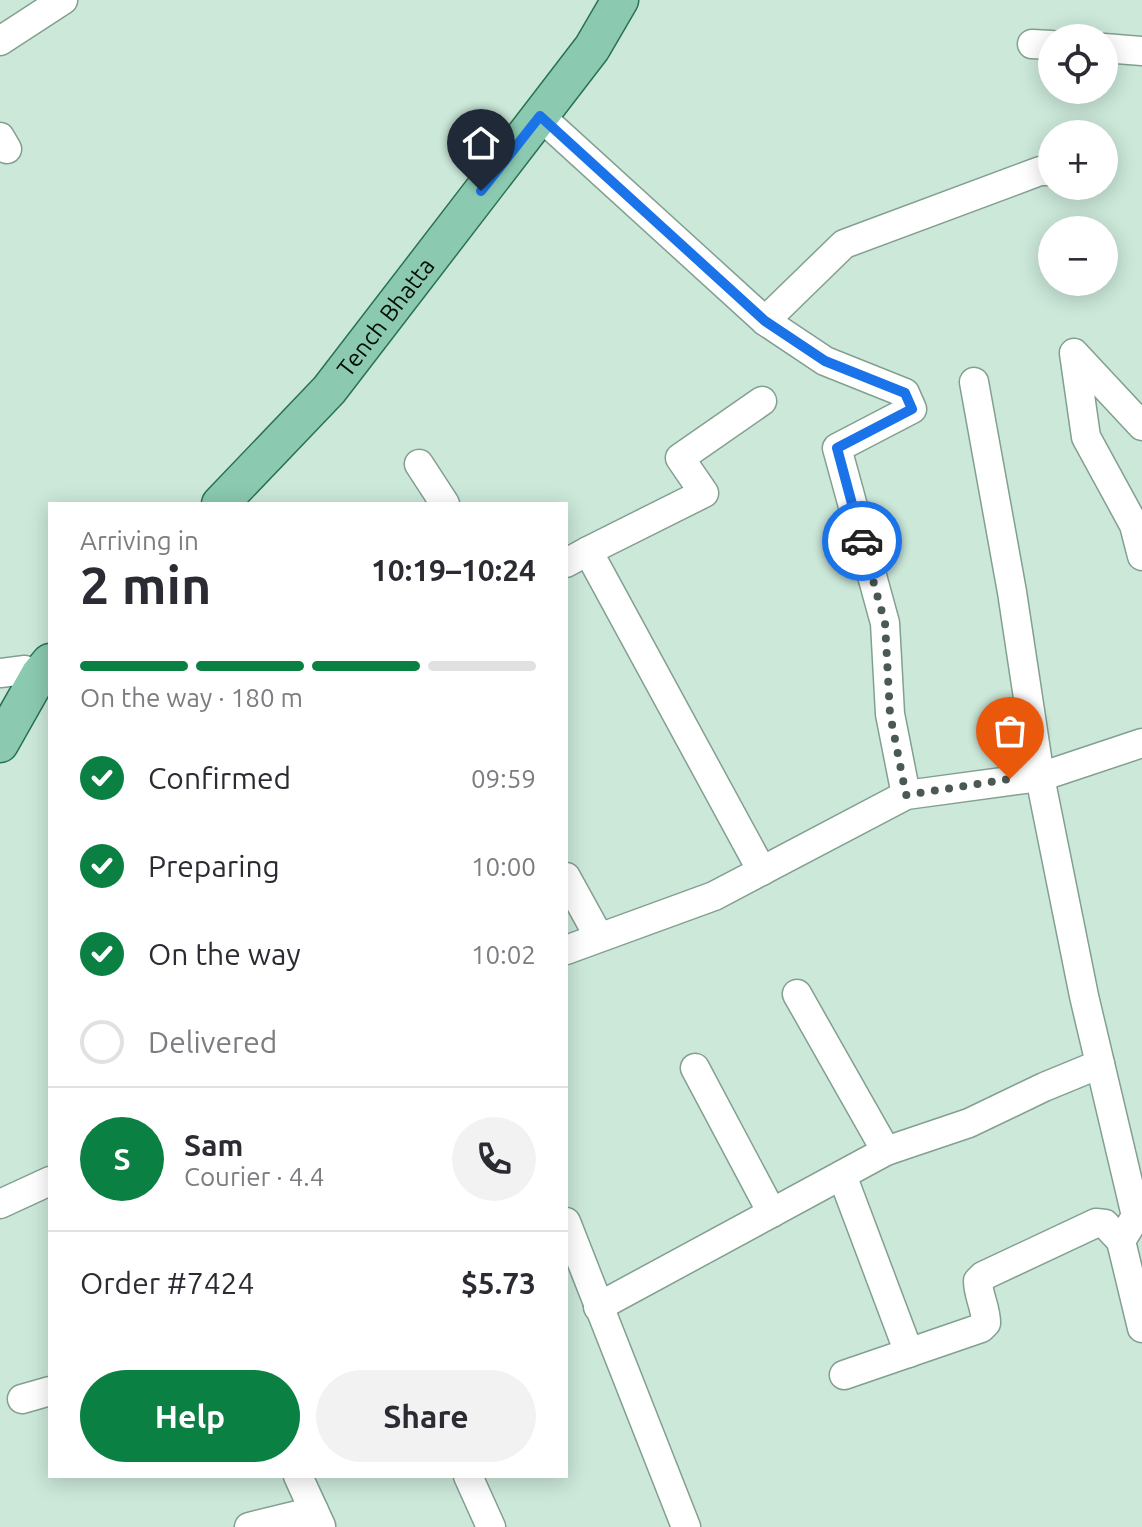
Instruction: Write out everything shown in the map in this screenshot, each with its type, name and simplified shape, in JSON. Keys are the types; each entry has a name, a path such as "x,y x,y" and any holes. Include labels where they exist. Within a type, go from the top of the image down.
{"main road":[{"name":"Tench Bhatta","path":"222,502 329,390 592,48 620,0"},
{"path":"0,744 44,668"}],"street":[{"path":"0,41 63,0"},
{"path":"1118,49 1142,51"},
{"path":"540,116 765,321 825,361 905,393 912,409 837,448 885,623 890,714 906,795"},
{"path":"765,321 844,244 1038,172"},
{"path":"1142,426 1074,353 1086,437 1134,525 1142,556"},
{"path":"974,382 1012,592 1040,777 1084,996 1136,1216 1121,1241"},
{"path":"762,401 680,458 704,493 577,557 762,871"},
{"path":"419,464 444,502"},
{"path":"0,673 44,668"},
{"path":"568,949 714,896 906,795 1040,777 1142,743"},
{"path":"568,881 599,937"},
{"path":"797,994 886,1151"},
{"path":"598,1307 886,1151 969,1123 1100,1064"},
{"path":"695,1068 772,1213"},
{"path":"842,1175 909,1353"},
{"path":"0,1204 48,1182"},
{"path":"844,1375 981,1328 986,1323 986,1315 978,1281 983,1276 1096,1223 1105,1224 1121,1241 1142,1328"},
{"path":"568,1227 686,1527"},
{"path":"22,1399 48,1392"},
{"path":"249,1527 318,1519 299,1478"},
{"path":"469,1478 491,1527"}],"way so far":[{"path":"862,541 885,623 890,714 906,795 1010,779"}],"route":[{"path":"481,191 540,116 765,321 825,361 905,393 912,409 837,448 862,541"}]}
